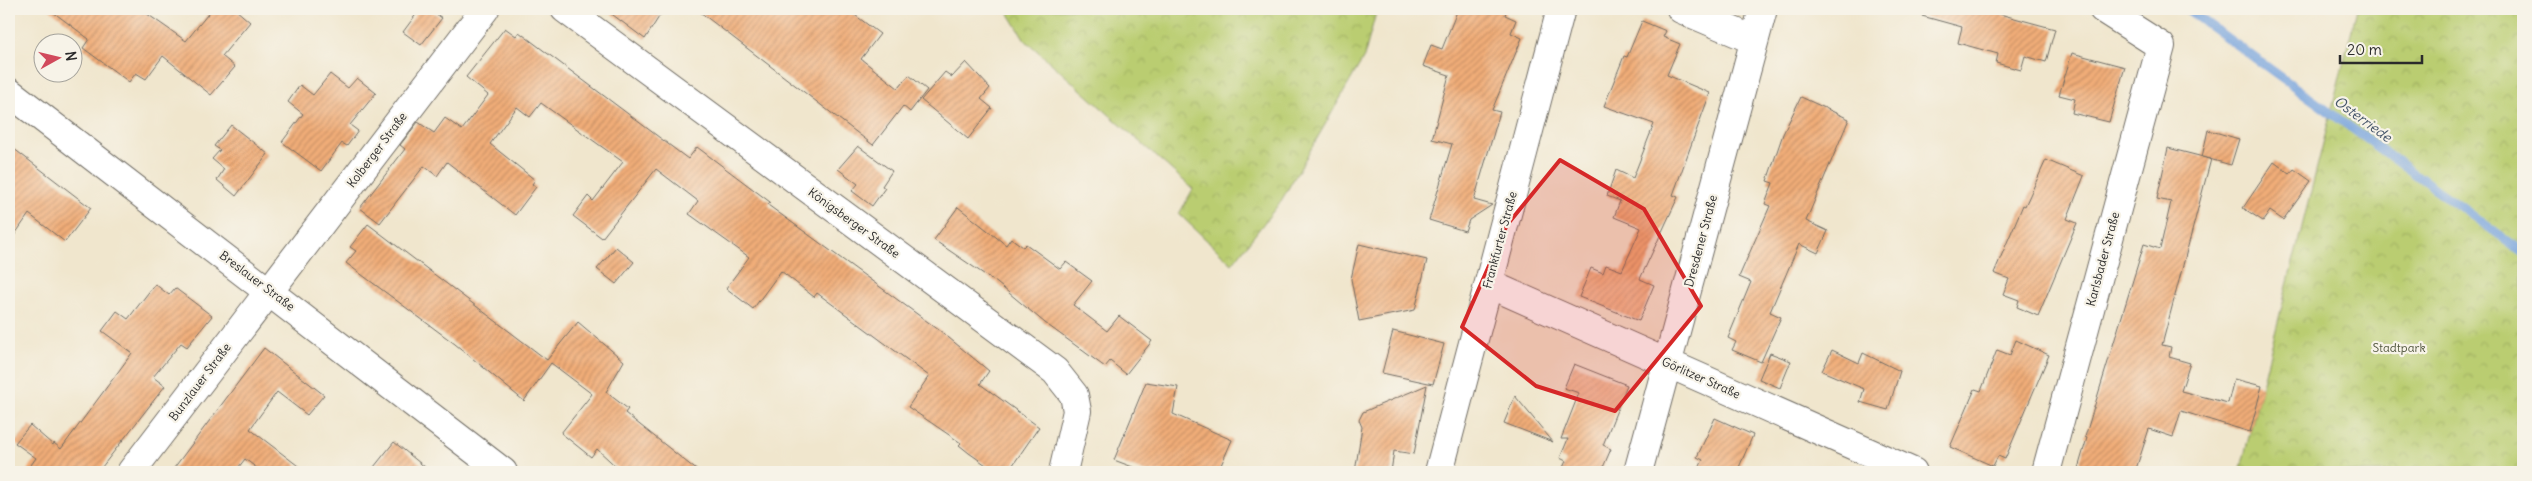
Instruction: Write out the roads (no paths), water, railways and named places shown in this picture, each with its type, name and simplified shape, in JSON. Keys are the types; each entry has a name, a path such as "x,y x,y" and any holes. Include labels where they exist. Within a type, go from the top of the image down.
{"street":[{"name":"Kolberger Straße","path":"269,291 485,9"},
{"name":"Königsberger Straße","path":"565,9 1055,371 1074,395 1078,411 1063,472"},
{"name":"Frankfurter Straße","path":"1439,472 1561,9"},
{"path":"1681,9 1754,40"},
{"name":"Dresdener Straße","path":"1638,472 1762,9"},
{"name":"Karlsbader Straße","path":"2046,472 2161,46 2103,9"},
{"name":"Breslauer Straße","path":"9,92 504,472"},
{"name":"Görlitzer Straße","path":"1489,284 1913,472"},
{"name":"Bunzlauer Straße","path":"131,472 269,291"}],"waterway":[{"name":"Osterriede","path":"2187,9 2523,252"}],"park label":[{"name":"Stadtpark","path":"2399,348"}]}
